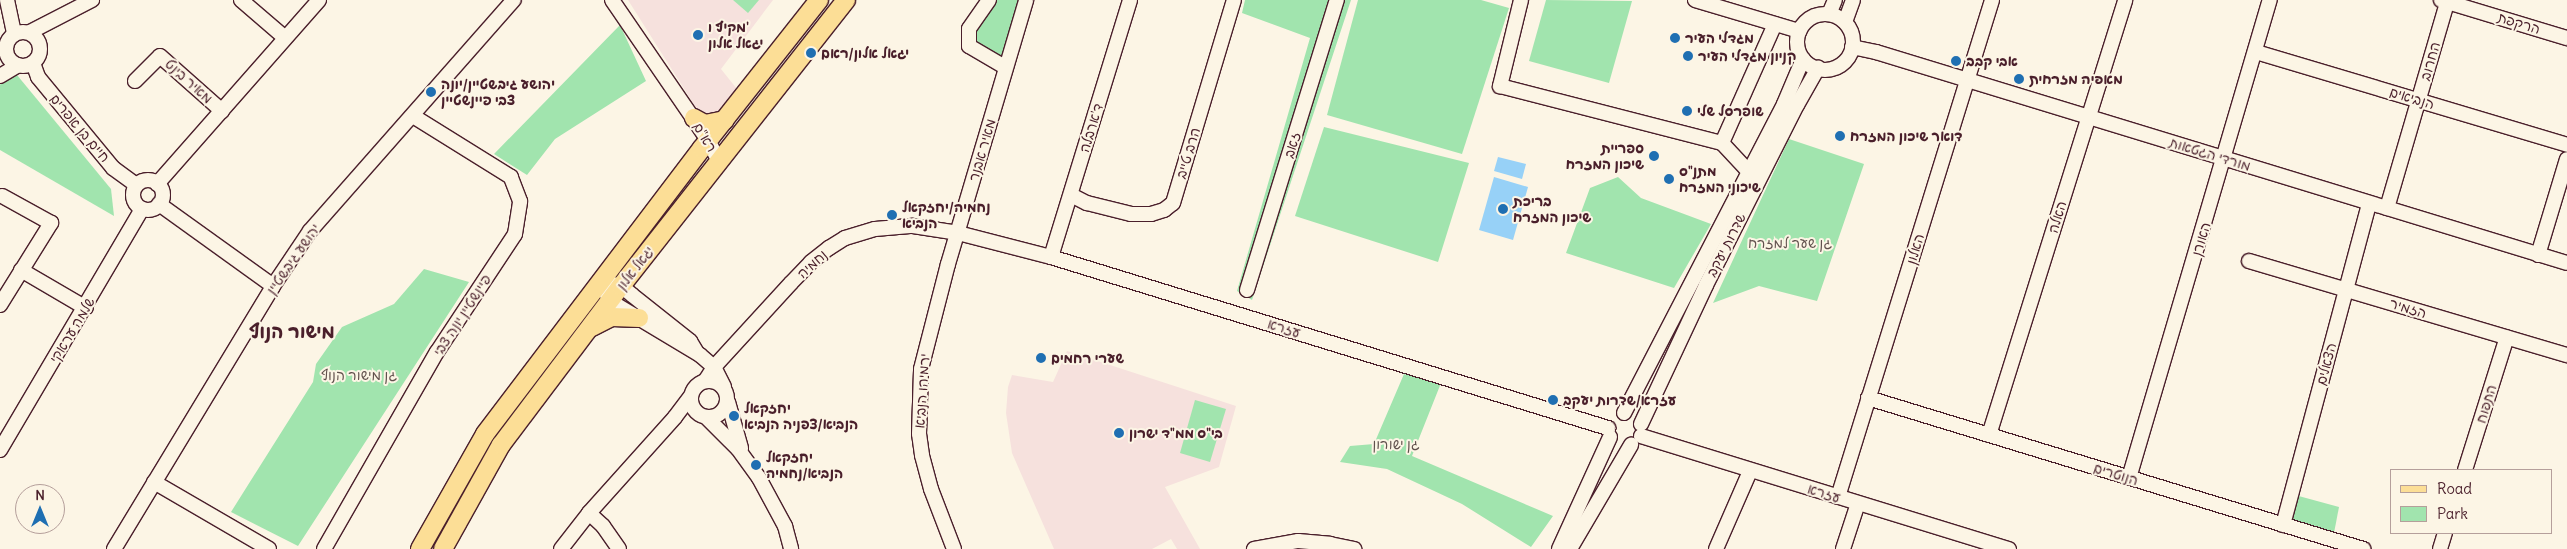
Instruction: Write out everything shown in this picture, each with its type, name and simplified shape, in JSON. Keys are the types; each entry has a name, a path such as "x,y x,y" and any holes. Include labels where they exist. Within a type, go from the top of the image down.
{"main road":[{"name":"יגאל אלון","path":"420,549 485,434 705,144 819,0"},
{"name":"יגאל אלון","path":"443,549 501,445 610,300 846,0"},
{"path":"689,112 705,124 725,120"},
{"path":"590,328 612,317 639,318"}],"street":[{"path":"7,0 14,34"},
{"path":"0,70 6,53 7,42 14,34 30,32 92,0"},
{"path":"241,0 284,37"},
{"path":"157,184 318,0"},
{"name":"יהושע גיבשטיין","path":"114,549 273,286 310,231 514,0"},
{"name":"רא\"ם","path":"612,0 689,112 705,144 719,162"},
{"path":"988,0 969,29 969,46 1005,67"},
{"name":"מאיר אבנר","path":"958,233 1026,0"},
{"name":"ד'ארבלה","path":"1051,257 1130,0"},
{"name":"הרב טייב","path":"1071,195 1087,203 1131,214 1151,214 1164,210 1173,203 1234,0"},
{"name":"זאב","path":"1247,290 1337,0"},
{"path":"1521,0 1500,86 1722,143 1749,172"},
{"path":"1695,0 1799,31"},
{"path":"1829,14 1835,0"},
{"path":"1845,22 1853,0"},
{"name":"האלון","path":"1838,497 1992,0"},
{"name":"האלה","path":"1989,435 2124,0"},
{"name":"האורן","path":"2129,478 2225,159 2270,0"},
{"name":"הרקפת","path":"2445,1 2567,38"},
{"name":"החרוב","path":"2387,208 2445,1"},
{"path":"1829,14 1845,22 1853,38 1852,47 1844,62 1827,69 1818,68 1803,59 1798,45 1799,31 1811,18 1829,14"},
{"path":"0,76 18,65 33,63 39,56 40,46 57,18"},
{"path":"1722,143 1775,24"},
{"path":"30,32 37,38 40,46"},
{"name":"מורדי הגטאות","path":"1852,47 1967,80 2567,264"},
{"name":"הנביאים","path":"2256,52 2567,145"},
{"path":"6,53 18,65"},
{"name":"מאיר בינט","path":"135,81 160,56 222,111"},
{"name":"שדרות יעקב","path":"1624,413 1784,104 1803,59"},
{"name":"חיים בן אפרים","path":"33,63 38,77 113,168 136,185"},
{"name":"שדרות יעקב","path":"1570,549 1638,435 1710,277 1797,105 1818,68"},
{"name":"פיינשטיין יונה צבי","path":"324,549 436,352 515,234 520,200 511,177 413,116"},
{"path":"2538,255 2567,159"},
{"path":"144,181 157,184 162,196 159,204 152,210 142,209 133,200 136,185 144,181"},
{"path":"0,305 51,223 2,196"},
{"name":"הצאלים","path":"2283,525 2369,203"},
{"path":"159,204 273,286"},
{"name":"שלמה עראקי","path":"0,450 86,308 142,209"},
{"name":"נחמיה","path":"705,381 714,367 811,262 845,238 875,228 893,226 930,227 958,233"},
{"name":"עזרא","path":"958,233 1051,257 1609,432"},
{"name":"ירמיהו הנביא","path":"954,549 931,489 919,434 921,370 925,349 958,233"},
{"name":"הזמיר","path":"2249,260 2567,355"},
{"path":"21,270 86,308"},
{"path":"600,281 621,286 690,341 700,355"},
{"path":"600,281 610,300 700,355 714,367 724,388 743,456"},
{"name":"התפוח","path":"2465,469 2507,337"},
{"path":"561,549 589,513 675,418 696,386 705,381 716,382 724,388"},
{"path":"691,396 693,407 725,435 759,478 784,526 791,549"},
{"name":"הנוטרים","path":"1868,398 2363,549"},
{"path":"706,417 717,416 722,413 728,402"},
{"path":"1559,549 1609,432 1612,418 1624,413 1635,416 1638,435 1621,446 1609,432"},
{"name":"עזרא","path":"1638,435 1858,503 1985,546 2009,549"},
{"path":"1716,549 1750,470"},
{"path":"154,482 269,549"},
{"path":"1843,549 1858,503"},
{"path":"589,513 603,526 619,549"},
{"path":"2440,549 2445,534"},
{"path":"1254,549 1298,541 1330,544 1354,549"}],"shaded area":[{"name":"מקיף ו' יגאל אלון","path":"628,0 773,0 721,69 737,89 718,116 700,114"},
{"name":"בי\"ס ממ\"ד ישרון","path":"1067,351 1236,406 1219,467 1165,487 1200,549 1177,549 1171,539 1152,549 1054,549 1012,453 1006,413 1008,387 1012,375 1053,382"}],"green space":[{"path":"733,0 759,0 748,13"},
{"path":"995,0 1021,0 1002,58 978,45 974,32"},
{"path":"1245,0 1351,0 1252,300 1237,291 1310,38 1242,13"},
{"path":"1358,0 1481,0 1509,8 1462,154 1327,115"},
{"path":"1546,0 1632,1 1609,83 1529,61"},
{"path":"620,25 646,81 555,139 527,175 494,154"},
{"path":"17,75 111,189 114,216 0,150 0,85 2,81"},
{"path":"1324,127 1469,163 1438,262 1295,216"},
{"name":"גן שער למזרח","path":"1789,139 1864,164 1817,301 1759,286 1713,303"},
{"path":"1618,177 1641,198 1711,224 1674,288 1566,253 1590,188"},
{"name":"גן מישור הנוף","path":"424,269 469,282 298,546 231,512 313,382 316,364 342,327 394,304"},
{"name":"גן ישורון","path":"1404,374 1441,383 1412,456 1553,516 1531,547 1462,504 1387,469 1340,462 1350,446 1374,444"},
{"path":"1195,400 1226,409 1210,462 1180,453"},
{"path":"2295,495 2339,507 2334,533 2287,521"}],"water":[{"path":"1498,157 1526,164 1522,179 1494,171"},
{"name":"בריכת שיכון המזרח","path":"1494,177 1528,187 1513,240 1479,230"}],"place":[{"name":"מקיף ו' יגאל אלון","path":"698,35"},
{"name":"מגדלי העיר","path":"1675,38"},
{"name":"יגאל אלון/ראם","path":"811,53"},
{"name":"קניון מגדלי העיר","path":"1688,56"},
{"name":"אבי קבב","path":"1956,61"},
{"name":"מאפיה מזרחית","path":"2019,79"},
{"name":"יהושע גיבשטיין/יונה צבי פיינשטיין","path":"431,92"},
{"name":"שופרסל שלי","path":"1687,111"},
{"name":"דואר שיכון המזרח","path":"1840,136"},
{"name":"ספריית שיכון המזרח","path":"1654,156"},
{"name":"מתנ\"ס שיכוני המזרח","path":"1669,179"},
{"name":"בריכת שיכון המזרח","path":"1503,209"},
{"name":"נחמיה/יחזקאל הנביא","path":"892,215"},
{"name":"שערי רחמים","path":"1041,358"},
{"name":"עזרא/שדרות יעקב","path":"1553,400"},
{"name":"יחזקאל הנביא/צפניה הנביא","path":"734,416"},
{"name":"בי\"ס ממ\"ד ישרון","path":"1119,433"},
{"name":"יחזקאל הנביא/נחמיה","path":"756,465"}],"district":[{"name":"מישור הנוף","path":"292,332"}]}
